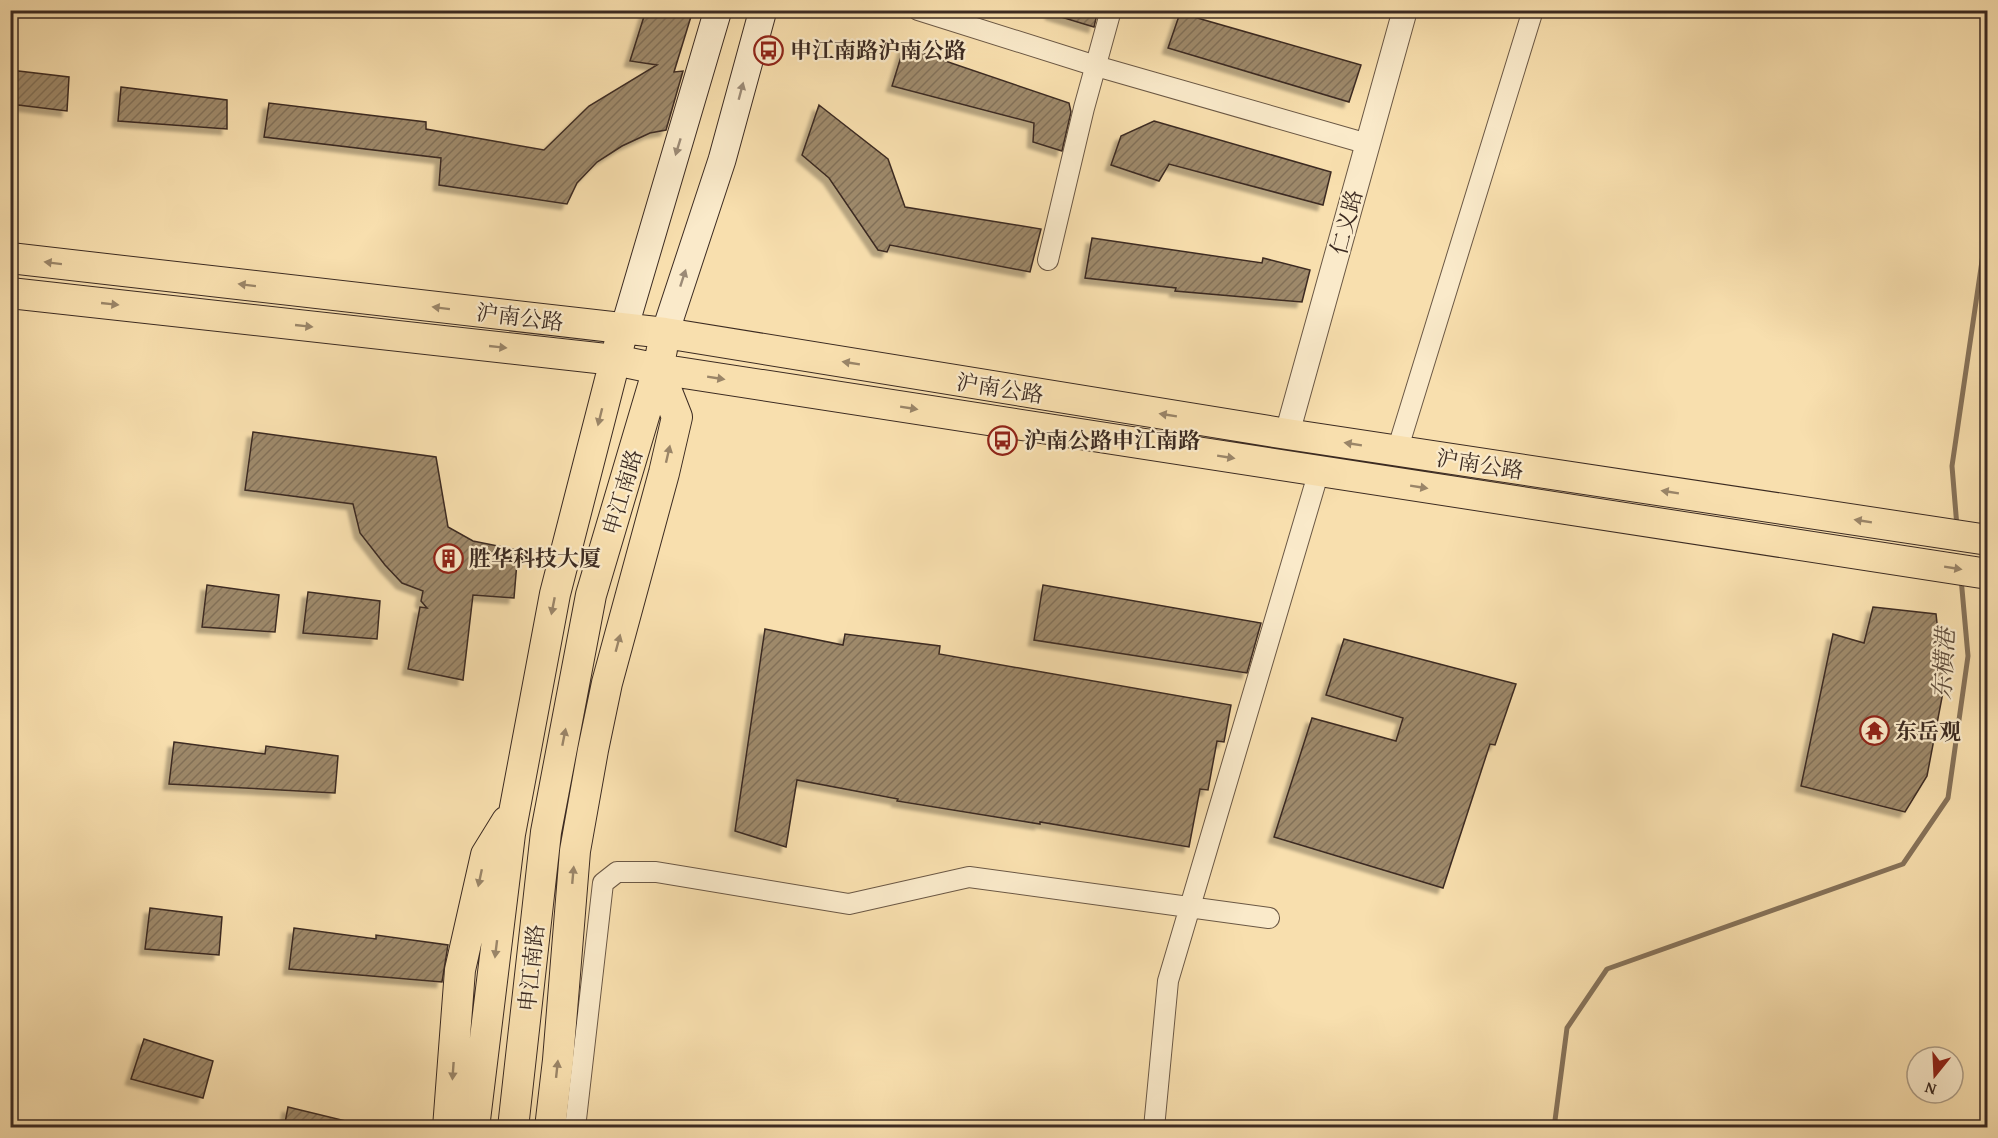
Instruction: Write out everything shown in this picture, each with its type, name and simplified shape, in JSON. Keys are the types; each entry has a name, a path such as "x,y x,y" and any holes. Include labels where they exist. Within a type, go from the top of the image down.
{"main road":[{"name":"申江南路","path":"474,1128 508,846 555,594 615,360 718,10"},
{"name":"申江南路","path":"513,1128 546,832 591,595 658,369 665,333 722,160 763,10"},
{"name":"沪南公路","path":"10,258 665,333 1287,434 1988,540"},
{"name":"沪南公路","path":"10,293 615,360 658,369 1988,574"},
{"path":"550,1128 558,1060 575,851 593,750 607,683 677,417 658,369"},
{"path":"546,832 576,772 607,683"},
{"path":"448,1128 460,970 486,855 515,808"}],"street":[{"path":"918,10 1096,66 1368,144"},
{"path":"1048,260 1111,10"},
{"name":"仁义路","path":"1287,434 1405,10"},
{"path":"1397,451 1533,10"},
{"path":"1154,1128 1168,981 1319,471"},
{"path":"575,1128 603,884 617,872 656,872 849,904 969,877 1269,918"}],"building":[{"path":"646,10 693,10 674,72 683,71 666,130 650,133 622,146 597,162 577,183 567,204 439,185 441,158 264,137 269,103 426,122 426,129 544,150 589,106 657,65 630,61"},
{"path":"1051,10 1098,10 1094,27 1051,14"},
{"path":"1180,13 1361,65 1349,102 1168,48"},
{"path":"904,47 1069,103 1071,112 1062,151 1033,142 1034,123 892,86"},
{"path":"10,70 69,77 67,111 10,104"},
{"path":"121,87 227,100 227,129 118,121"},
{"path":"819,105 888,159 905,207 1041,229 1030,272 890,245 887,252 878,250 829,178 802,155"},
{"path":"1154,121 1331,172 1323,205 1169,164 1159,181 1111,165 1121,136"},
{"path":"1092,238 1262,263 1263,258 1310,270 1302,302 1175,291 1176,288 1085,278"},
{"name":"胜华科技大厦","path":"253,432 436,457 448,527 473,541 518,550 514,598 473,595 463,680 408,669 420,607 427,608 421,601 423,591 402,583 385,565 360,533 353,504 245,490"},
{"path":"207,585 279,595 275,632 202,627"},
{"path":"1043,585 1261,623 1247,673 1034,640"},
{"path":"308,592 380,601 377,639 303,633"},
{"name":"东岳观","path":"1873,607 1936,614 1944,687 1927,776 1905,812 1801,786 1833,634 1864,643"},
{"path":"765,629 843,645 845,634 940,646 939,654 1231,705 1224,742 1217,741 1208,790 1200,789 1189,847 897,801 898,799 797,780 786,847 735,831"},
{"path":"1344,639 1516,684 1495,745 1490,744 1443,888 1274,837 1312,718 1396,741 1403,718 1326,695"},
{"path":"174,742 265,754 266,746 338,756 335,793 169,784"},
{"path":"150,908 222,917 219,955 145,949"},
{"path":"294,928 376,939 376,935 448,945 442,982 289,969"},
{"path":"144,1039 213,1061 203,1098 131,1079"},
{"path":"288,1107 350,1122 349,1128 284,1128"}],"waterway":[{"name":"东横港","path":"1957,527 1952,466 1988,220"},
{"name":"东横港","path":"1554,1128 1567,1028 1607,969 1903,864 1948,798 1968,656 1961,578"}],"place":[{"name":"申江南路沪南公路","path":"769,50"},
{"name":"沪南公路申江南路","path":"1003,440"},
{"name":"胜华科技大厦","path":"448,558"},
{"name":"东岳观","path":"1874,731"}]}
